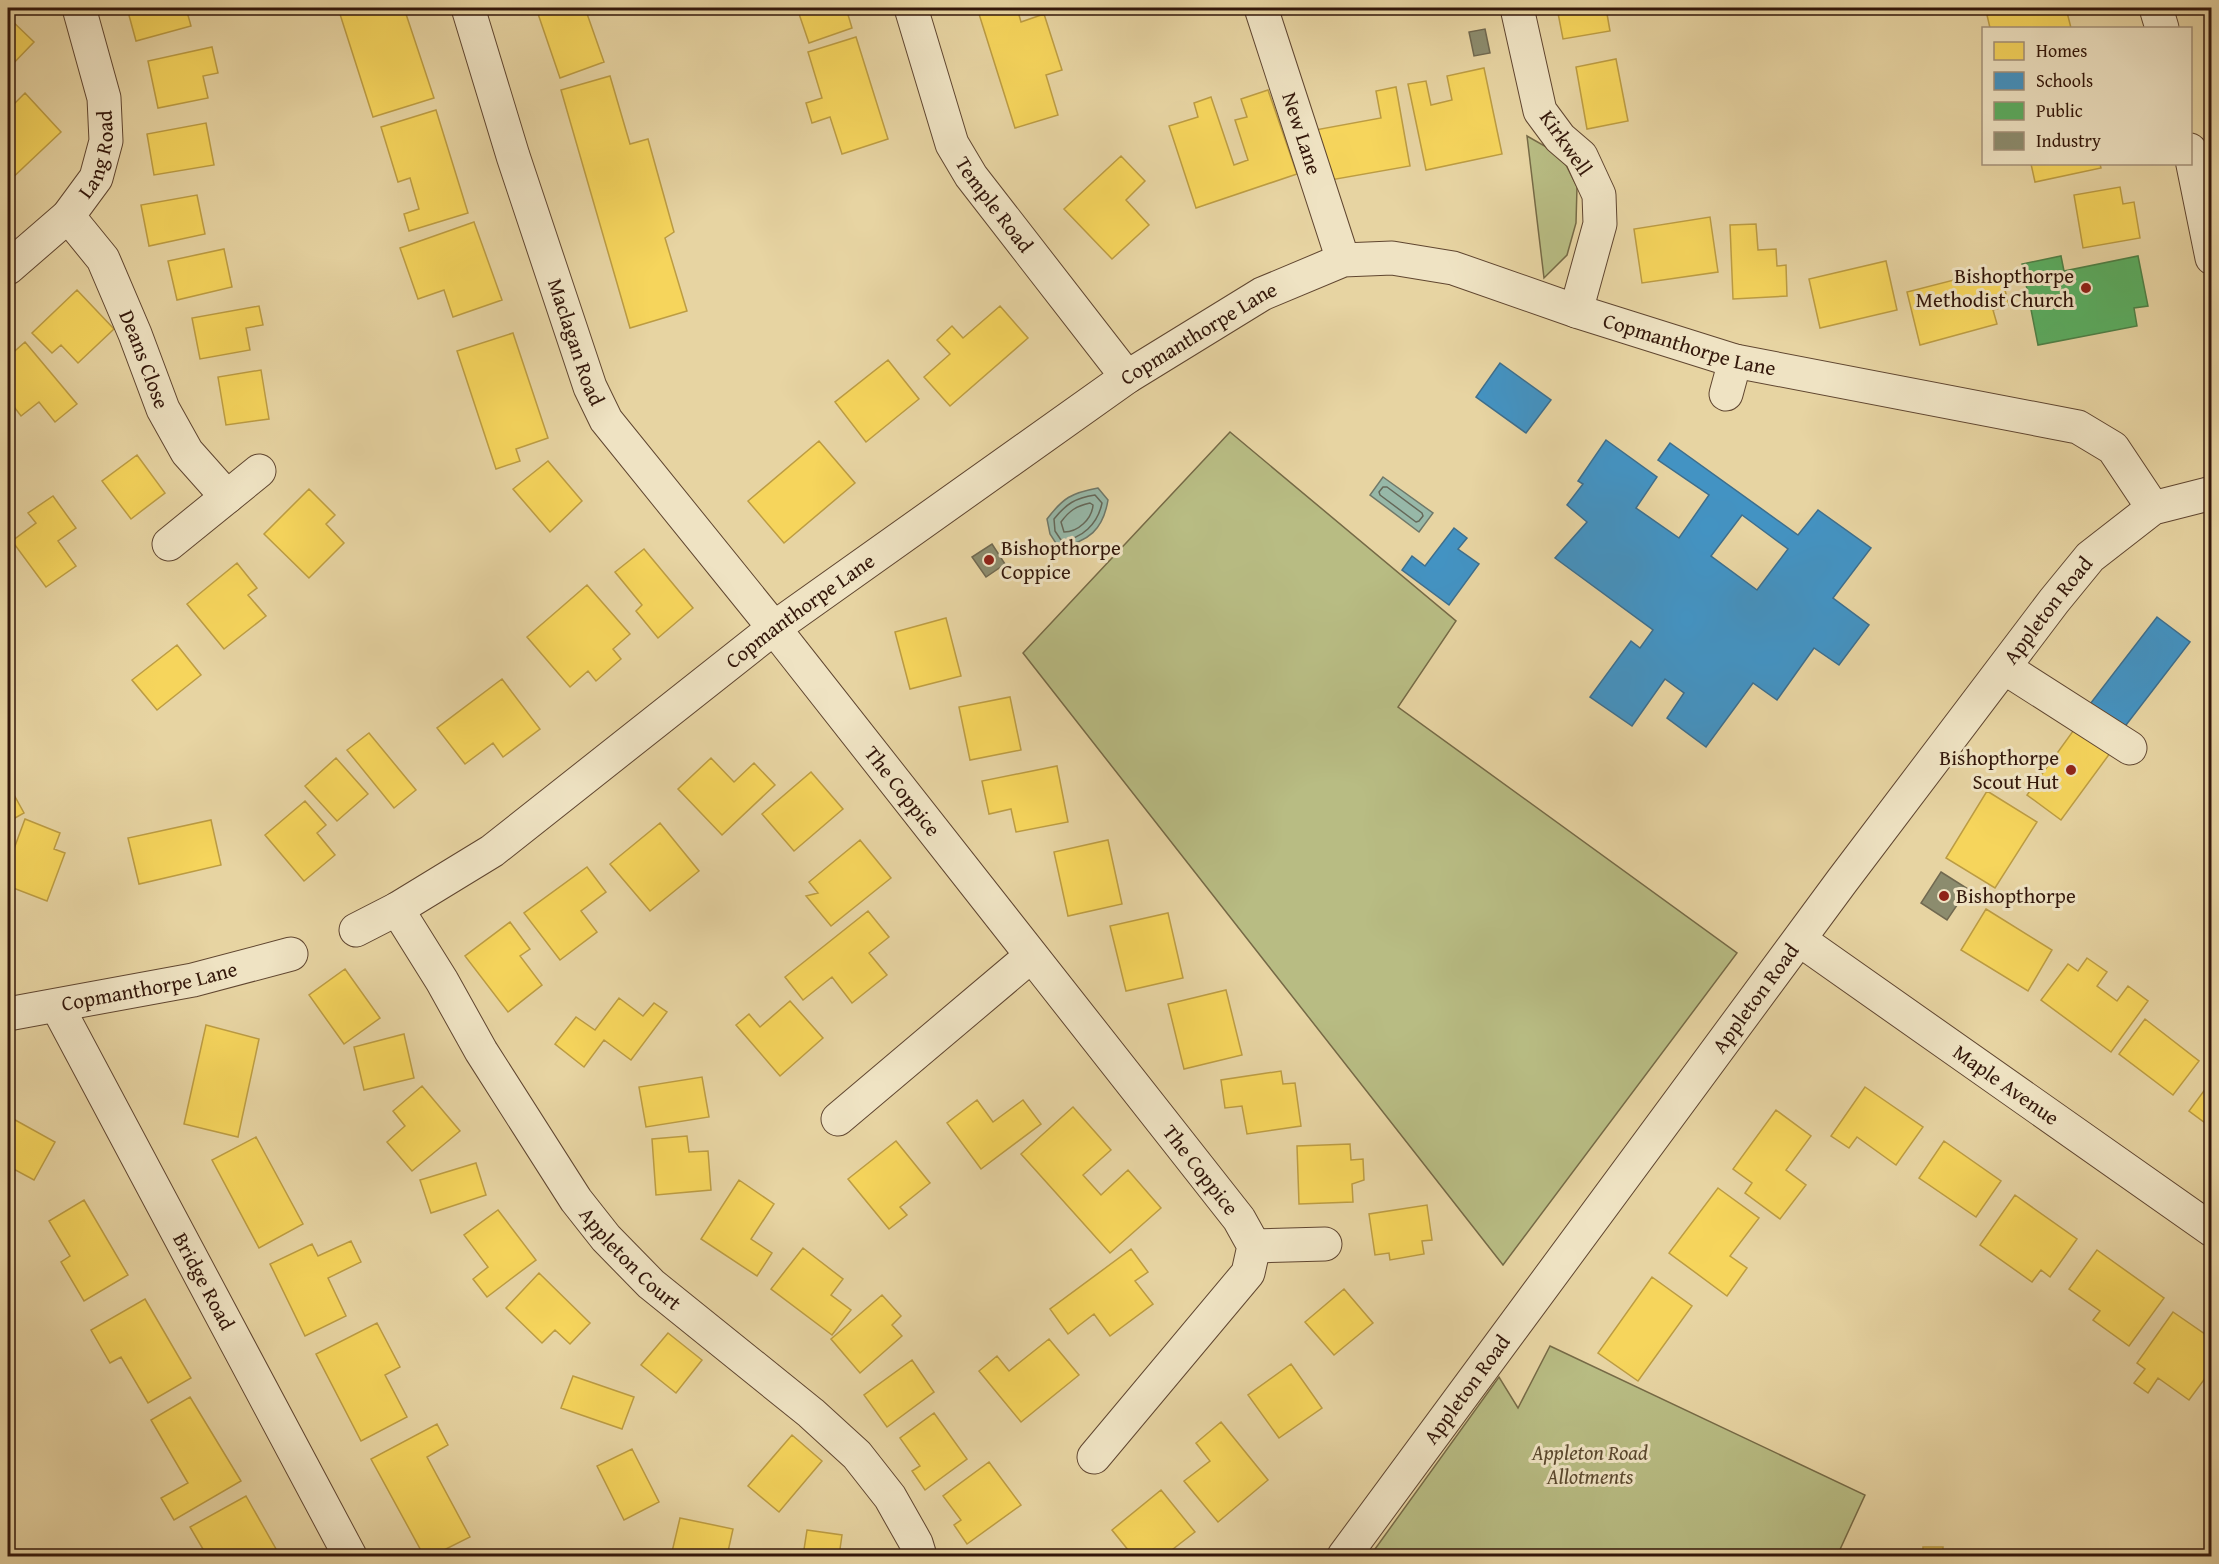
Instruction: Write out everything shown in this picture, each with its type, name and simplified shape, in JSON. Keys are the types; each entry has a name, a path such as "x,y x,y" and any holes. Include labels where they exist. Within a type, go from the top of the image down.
{"street":[{"name":"Lang Road","path":"8,268 68,216 96,178 106,141 104,98 79,8"},
{"name":"Maclagan Road","path":"468,8 513,156 586,376 606,420 774,628"},
{"name":"Temple Road","path":"911,8 952,144 971,176 1127,377"},
{"name":"New Lane","path":"1261,8 1343,260"},
{"name":"Kirkwell","path":"1517,8 1540,111 1560,138 1581,156 1599,195 1600,224 1576,311"},
{"path":"2156,8 2162,27"},
{"path":"2200,169 2211,258"},
{"name":"Deans Close","path":"68,216 103,259 135,334 163,409 187,452 227,497"},
{"name":"Copmanthorpe Lane","path":"356,930 397,909 492,851 774,628 1127,377 1262,294 1343,260 1392,258 1453,268 1576,311 1735,361 2078,427 2113,448 2153,508"},
{"path":"1726,394 1735,361"},
{"path":"169,544 259,471"},
{"name":"Appleton Road","path":"1344,1557 2054,601 2090,557 2153,508 2211,494"},
{"name":"The Coppice","path":"774,628 1239,1219 1254,1246"},
{"path":"2005,668 2130,748"},
{"name":"Appleton Court","path":"397,909 442,981 487,1061 576,1200 606,1238 651,1284 811,1413 857,1455 890,1497 916,1543 920,1557"},
{"name":"Maple Avenue","path":"1800,940 2211,1230"},
{"name":"Copmanthorpe Lane","path":"8,1014 193,980 291,954"},
{"path":"838,1119 1030,956"},
{"name":"Bridge Road","path":"57,1006 350,1557"},
{"path":"1094,1457 1248,1274 1254,1246 1325,1244"}],"green space":[{"path":"1527,136 1550,149 1564,161 1577,187 1576,223 1567,255 1544,278"},
{"path":"1230,432 1456,621 1398,707 1737,953 1503,1265 1023,653"},
{"name":"Appleton Road Allotments","path":"1550,1346 1865,1495 1837,1556 1370,1556 1499,1377 1518,1408"}],"water":[{"path":"1383,477 1433,513 1419,532 1370,495"},
{"path":"1098,488 1108,500 1098,527 1079,542 1059,548 1050,534 1047,519 1068,498"}],"building: Homes":[{"path":"127,8 186,8 191,26 136,41"},
{"path":"338,8 404,8 434,98 373,117"},
{"path":"536,8 585,8 604,62 560,78"},
{"path":"797,8 846,8 852,28 809,43"},
{"path":"1000,8 1017,8 1021,22 1044,14 1062,70 1046,75 1058,115 1015,128 979,14"},
{"path":"1557,8 1606,8 1610,31 1563,39"},
{"path":"2016,8 2066,8 2071,27 1990,27 1987,15"},
{"path":"8,17 34,42 8,69"},
{"path":"856,37 888,139 842,154 830,117 812,123 806,103 822,98 808,52"},
{"path":"212,47 218,73 203,76 208,98 158,108 148,61"},
{"path":"1616,59 1628,121 1587,129 1576,67"},
{"path":"1484,68 1502,154 1426,170 1408,84 1426,81 1431,105 1452,100 1447,76"},
{"path":"610,76 630,144 648,139 674,232 665,238 687,311 630,328 561,90"},
{"path":"1396,87 1410,166 1325,181 1315,130 1381,118 1376,91"},
{"path":"1268,90 1297,174 1196,208 1169,126 1198,117 1194,103 1211,97 1234,165 1248,160 1235,120 1247,117 1241,99"},
{"path":"25,93 61,132 8,182 8,110"},
{"path":"436,110 468,213 409,231 404,214 419,209 410,178 398,182 381,127"},
{"path":"206,123 214,165 154,175 147,134"},
{"path":"1121,156 1145,181 1126,200 1149,225 1112,259 1064,209"},
{"path":"2031,165 2100,165 2101,168 2035,182"},
{"path":"2120,187 2123,204 2134,202 2140,238 2083,248 2074,195"},
{"path":"197,195 205,234 149,246 141,205"},
{"path":"1710,217 1718,272 1642,283 1634,229"},
{"path":"474,222 502,300 453,317 444,290 418,299 400,248"},
{"path":"1756,224 1758,250 1776,249 1777,266 1786,265 1787,296 1733,299 1730,225"},
{"path":"224,249 232,287 177,300 168,261"},
{"path":"1886,261 1897,310 1820,328 1809,279"},
{"path":"1981,273 1987,284 2002,279 2009,305 1993,310 1997,324 1920,345 1907,292"},
{"path":"77,290 114,329 78,363 61,345 52,353 32,333"},
{"path":"259,306 263,325 246,328 250,350 200,359 192,318"},
{"path":"1000,306 1028,338 950,406 924,377 950,354 937,340 952,326 963,338"},
{"path":"513,333 548,438 516,449 520,461 496,469 457,351"},
{"path":"25,342 77,404 55,422 39,402 21,416 8,399 8,357"},
{"path":"888,360 919,399 866,442 835,402"},
{"path":"261,370 269,419 226,425 218,377"},
{"path":"819,441 855,483 784,543 748,501"},
{"path":"137,455 165,493 131,519 102,481"},
{"path":"548,461 582,501 550,532 513,489"},
{"path":"309,489 335,515 326,524 344,543 309,578 264,534"},
{"path":"53,496 76,528 58,541 76,566 46,587 12,541 36,523 28,513"},
{"path":"644,549 693,608 658,638 636,611 642,605 615,572"},
{"path":"237,563 257,588 248,595 266,616 224,649 187,604"},
{"path":"587,585 630,634 613,649 621,659 596,681 588,671 570,687 527,637"},
{"path":"946,618 961,676 910,689 895,632"},
{"path":"177,645 201,675 157,710 132,680"},
{"path":"502,679 540,729 503,757 493,743 465,764 437,728"},
{"path":"1010,697 1021,750 970,760 959,707"},
{"name":"Bishopthorpe Scout Hut","path":"2081,720 2116,745 2061,820 2027,795"},
{"path":"369,733 416,790 394,808 347,750"},
{"path":"336,758 368,794 337,821 305,786"},
{"path":"711,758 734,782 754,763 775,785 722,835 678,789"},
{"path":"1057,766 1068,822 1016,832 1011,809 989,814 982,781"},
{"path":"811,772 843,809 794,851 762,814"},
{"path":"8,784 24,813 8,822"},
{"path":"1987,791 2037,822 1995,888 1946,858"},
{"path":"305,801 326,825 317,833 335,855 304,881 265,835"},
{"path":"25,819 60,833 54,849 65,853 47,901 8,886 8,865"},
{"path":"211,820 221,865 139,884 128,838"},
{"path":"660,823 699,871 650,911 610,864"},
{"path":"860,840 891,878 831,926 806,896 818,893 809,882"},
{"path":"1108,840 1122,904 1068,916 1054,852"},
{"path":"587,867 606,892 581,911 597,932 560,960 524,913"},
{"path":"1986,909 2052,950 2028,991 1961,950"},
{"path":"868,911 889,937 869,953 887,975 852,1003 832,977 803,1000 785,977"},
{"path":"1168,913 1183,978 1126,991 1110,926"},
{"path":"510,922 530,949 520,956 542,985 508,1012 465,956"},
{"path":"2087,958 2107,972 2097,986 2117,1001 2128,986 2148,1001 2111,1052 2041,1000 2068,964 2078,971"},
{"path":"345,969 380,1018 344,1044 309,995"},
{"path":"1226,990 1242,1055 1184,1069 1168,1004"},
{"path":"619,998 643,1016 654,1003 667,1012 631,1060 604,1040 584,1067 555,1044 576,1017 595,1030"},
{"path":"790,1001 823,1038 780,1076 736,1025 749,1014 760,1027"},
{"path":"2145,1019 2199,1061 2173,1095 2119,1054"},
{"path":"206,1025 259,1039 238,1137 184,1124"},
{"path":"404,1034 414,1078 364,1090 354,1047"},
{"path":"1281,1071 1283,1084 1295,1083 1301,1126 1247,1134 1242,1106 1225,1108 1221,1080"},
{"path":"702,1077 709,1117 646,1127 639,1087"},
{"path":"2212,1080 2212,1128 2189,1111"},
{"path":"422,1086 460,1131 412,1171 387,1142 405,1126 393,1111"},
{"path":"1865,1087 1923,1127 1896,1165 1857,1137 1849,1148 1831,1136"},
{"path":"977,1100 993,1122 1023,1100 1041,1124 981,1169 947,1123"},
{"path":"1073,1107 1111,1150 1083,1175 1101,1195 1128,1170 1161,1208 1110,1253 1021,1154"},
{"path":"1776,1110 1811,1136 1786,1170 1806,1185 1780,1219 1745,1193 1752,1183 1733,1169"},
{"path":"8,1116 55,1142 34,1180 10,1167 8,1172"},
{"path":"687,1136 689,1152 708,1151 711,1190 656,1195 652,1139"},
{"path":"256,1137 303,1224 259,1248 212,1160"},
{"path":"896,1141 930,1183 900,1207 907,1215 889,1229 848,1179"},
{"path":"1944,1141 2001,1181 1976,1217 1919,1178"},
{"path":"1350,1144 1351,1160 1363,1159 1364,1180 1352,1184 1353,1202 1299,1204 1297,1146"},
{"path":"476,1163 486,1195 431,1213 420,1180"},
{"path":"739,1180 774,1204 751,1239 772,1253 757,1276 701,1239"},
{"path":"1718,1188 1759,1218 1730,1256 1747,1268 1727,1296 1669,1253"},
{"path":"2015,1195 2077,1239 2050,1277 2041,1270 2032,1282 1980,1245"},
{"path":"84,1200 128,1275 84,1301 61,1262 70,1256 49,1221"},
{"path":"1427,1205 1432,1240 1422,1241 1424,1254 1390,1260 1389,1253 1375,1255 1369,1214"},
{"path":"498,1210 536,1260 487,1297 473,1279 488,1267 464,1235"},
{"path":"351,1241 361,1262 328,1278 346,1316 305,1336 270,1264 312,1244 318,1256"},
{"path":"803,1248 843,1279 831,1295 851,1310 832,1335 771,1289"},
{"path":"1131,1249 1148,1272 1135,1281 1153,1304 1110,1336 1094,1314 1068,1334 1050,1309"},
{"path":"2097,1250 2164,1298 2129,1346 2093,1320 2100,1311 2069,1289"},
{"path":"539,1273 590,1323 570,1344 555,1330 542,1343 506,1308"},
{"path":"1652,1277 1692,1306 1638,1381 1598,1353"},
{"path":"1344,1289 1373,1323 1334,1355 1305,1322"},
{"path":"882,1295 901,1316 892,1325 902,1336 860,1373 831,1339"},
{"path":"145,1299 191,1378 148,1403 121,1357 110,1363 91,1330"},
{"path":"2173,1312 2212,1339 2212,1369 2189,1400 2158,1378 2148,1393 2134,1383 2145,1369 2137,1363"},
{"path":"377,1323 400,1367 385,1375 407,1417 361,1441 316,1354"},
{"path":"668,1333 702,1360 676,1393 641,1365"},
{"path":"1049,1339 1079,1375 1021,1422 979,1371 997,1356 1009,1371"},
{"path":"912,1360 934,1392 887,1427 864,1395"},
{"path":"1291,1364 1322,1408 1279,1438 1248,1395"},
{"path":"573,1376 634,1397 622,1429 561,1408"},
{"path":"190,1397 241,1481 174,1520 161,1498 188,1483 151,1420"},
{"path":"934,1413 967,1459 925,1490 912,1471 920,1466 900,1438"},
{"path":"1221,1422 1268,1480 1218,1522 1184,1481 1210,1461 1196,1443"},
{"path":"437,1424 448,1445 427,1457 470,1537 432,1556 424,1556 371,1459"},
{"path":"792,1435 822,1461 779,1512 748,1486"},
{"path":"632,1449 659,1502 624,1520 597,1466"},
{"path":"989,1462 1021,1505 967,1544 954,1525 961,1520 943,1496"},
{"path":"1161,1490 1195,1532 1164,1556 1133,1556 1112,1530"},
{"path":"246,1496 280,1556 207,1556 190,1527"},
{"path":"680,1518 733,1529 727,1556 671,1556"},
{"path":"807,1530 842,1535 839,1556 803,1556"},
{"path":"1923,1547 1943,1547 1943,1556 1923,1556"}],"building: Schools":[{"path":"1500,363 1551,400 1526,433 1476,397"},
{"path":"1606,440 1657,477 1636,508 1679,538 1709,495 1658,460 1670,443 1798,535 1818,510 1871,548 1833,598 1869,625 1839,665 1814,648 1777,700 1753,683 1706,747 1667,718 1684,693 1665,679 1632,726 1590,697 1631,641 1640,648 1653,630 1555,558 1587,522 1567,505 1583,484 1578,481","holes":["1742,515 1788,549 1757,590 1711,556"]},
{"path":"1454,528 1467,538 1458,549 1479,564 1449,605 1402,570 1412,556 1425,566"},
{"path":"2212,561 2212,584 2205,562"},
{"path":"2157,617 2190,642 2123,729 2090,704"}],"building: Public":[{"name":"Bishopthorpe Methodist Church","path":"2061,256 2064,271 2138,256 2148,306 2134,308 2137,326 2038,345 2022,264"}],"building: Industry":[{"path":"1485,29 1490,53 1474,56 1469,32"},
{"name":"Bishopthorpe Coppice","path":"992,544 1005,564 986,577 972,557"},
{"name":"Bishopthorpe","path":"1941,872 1968,889 1947,920 1921,903"}],"place":[{"name":"Bishopthorpe Methodist Church","path":"2086,288"},
{"name":"Bishopthorpe Coppice","path":"989,560"},
{"name":"Bishopthorpe Scout Hut","path":"2071,770"},
{"name":"Bishopthorpe","path":"1944,896"}]}
